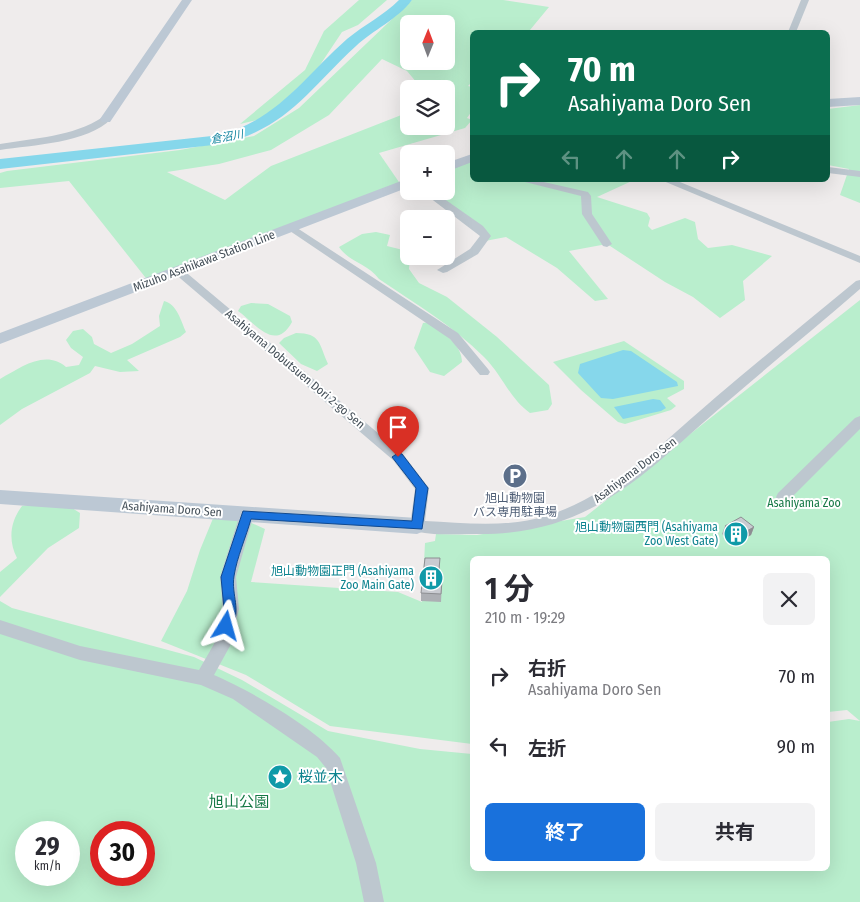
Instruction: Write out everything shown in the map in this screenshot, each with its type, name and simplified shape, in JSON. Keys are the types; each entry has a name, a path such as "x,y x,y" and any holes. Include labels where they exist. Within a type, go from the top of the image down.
{"main road":[{"name":"Mizuho Asahikawa Station Line","path":"0,339 178,271"}],"street":[{"path":"0,147 76,133 99,125 106,119 187,0"},
{"path":"793,30 805,0"},
{"path":"830,103 860,101"},
{"path":"455,165 470,159"},
{"path":"830,170 860,174"},
{"path":"531,182 584,194 586,196 587,214 607,244"},
{"path":"671,182 860,260"},
{"name":"Mizuho Asahikawa Station Line","path":"178,271 400,185"},
{"path":"439,200 479,228 486,236 485,241 478,247 443,270"},
{"path":"291,227 454,336 484,372"},
{"name":"Asahiyama Dobutsuen Dori 2-go Sen","path":"178,271 398,457 422,488 417,526"},
{"name":"Asahiyama Doro Sen","path":"0,497 417,526 508,528 546,522 588,505 654,458 860,283"},
{"path":"783,497 860,421"},
{"path":"203,678 222,646 231,609 228,577 247,514"},
{"path":"0,626 80,653 203,678 239,694 323,751 334,764 366,863 374,902"}],"green space":[{"path":"359,0 387,0 358,25 342,32 316,71 265,118 240,124 305,70 324,31"},
{"path":"412,0 503,0 549,7 530,30 470,30 470,84 468,86 470,86 470,114 467,118 470,119 470,122 465,128 455,131 455,80 414,80 405,70 455,70 455,15 400,15 400,68 382,59 329,115 271,150 219,164 167,172 225,200 271,166 400,116 400,135 441,135 407,145 400,145 400,147 379,153 400,185 149,282 69,181 0,188 0,173 7,171 180,150 254,136 299,108"},
{"path":"860,105 860,203 840,195 849,169 830,165 830,109"},
{"path":"470,159 470,182 630,182 597,197 647,213 650,218 648,226 652,230 685,218 695,222 698,239 708,248 732,245 772,256 743,281 745,300 720,318 693,297 665,282 607,244 569,251 608,299 595,301 557,268 506,237 485,241 486,236 455,213 455,210 451,210 438,200 455,200 455,165"},
{"path":"376,232 390,235 387,246 400,249 400,265 409,265 409,269 419,283 447,297 497,337 549,385 552,404 548,410 530,413 517,401 491,364 460,335 379,279 339,247 362,234"},
{"name":"Asahiyama Zoo","path":"860,300 860,721 847,710 830,712 830,556 470,556 470,744 330,726 246,675 161,641 187,591 200,550 214,516 238,517 265,529 251,582 398,592 422,602 425,543 435,541 436,534 477,535 585,517"},
{"path":"164,301 175,309 186,332 180,337 127,360 139,371 120,372 95,366 90,373 22,409 0,425 0,379 24,366 41,360 58,362 66,367 79,365 83,357 71,348 66,340 73,331 83,329 92,337 94,344 111,353 132,344 160,326 159,316"},
{"path":"251,303 268,304 290,316 292,322 279,335 265,333 238,311 241,306"},
{"path":"429,322 455,344 461,356 462,362 444,376 430,372 414,348 423,323"},
{"path":"296,333 310,335 315,338 321,345 328,364 317,371 301,364 279,343 284,338"},
{"path":"624,341 684,381 684,389 667,398 676,406 671,410 625,424 618,422 581,390 553,362"},
{"path":"41,504 72,508 80,513 79,528 48,548 0,597 0,572 17,558 11,538 15,518 22,506"},
{"name":"旭山公園","path":"0,601 12,608 194,657 242,680 328,731 420,749 470,754 470,871 830,871 830,722 849,719 860,721 860,902 0,902"}],"water":[{"path":"623,350 631,351 677,382 678,386 613,399 601,398 578,373 580,364"},
{"path":"653,399 660,400 666,408 661,411 623,419 614,407"}],"building":[{"path":"741,517 754,527 738,536 725,526"},
{"name":"旭山動物園正門 (Asahiyama Zoo Main Gate)","path":"425,558 440,558 438,581 442,581 441,594 421,593"}],"waterway":[{"name":"倉沼川","path":"0,164 222,139 245,132 266,122 285,109 351,43 406,0"}],"place":[{"name":"旭山動物園 バス専用駐車場","path":"515,476"},
{"name":"旭山動物園西門 (Asahiyama Zoo West Gate)","path":"736,534"},
{"name":"旭山動物園正門 (Asahiyama Zoo Main Gate)","path":"431,578"},
{"name":"桜並木","path":"280,777"}],"route":[{"path":"226,626 231,609 228,577 247,514 417,526 422,488 398,457"}]}
